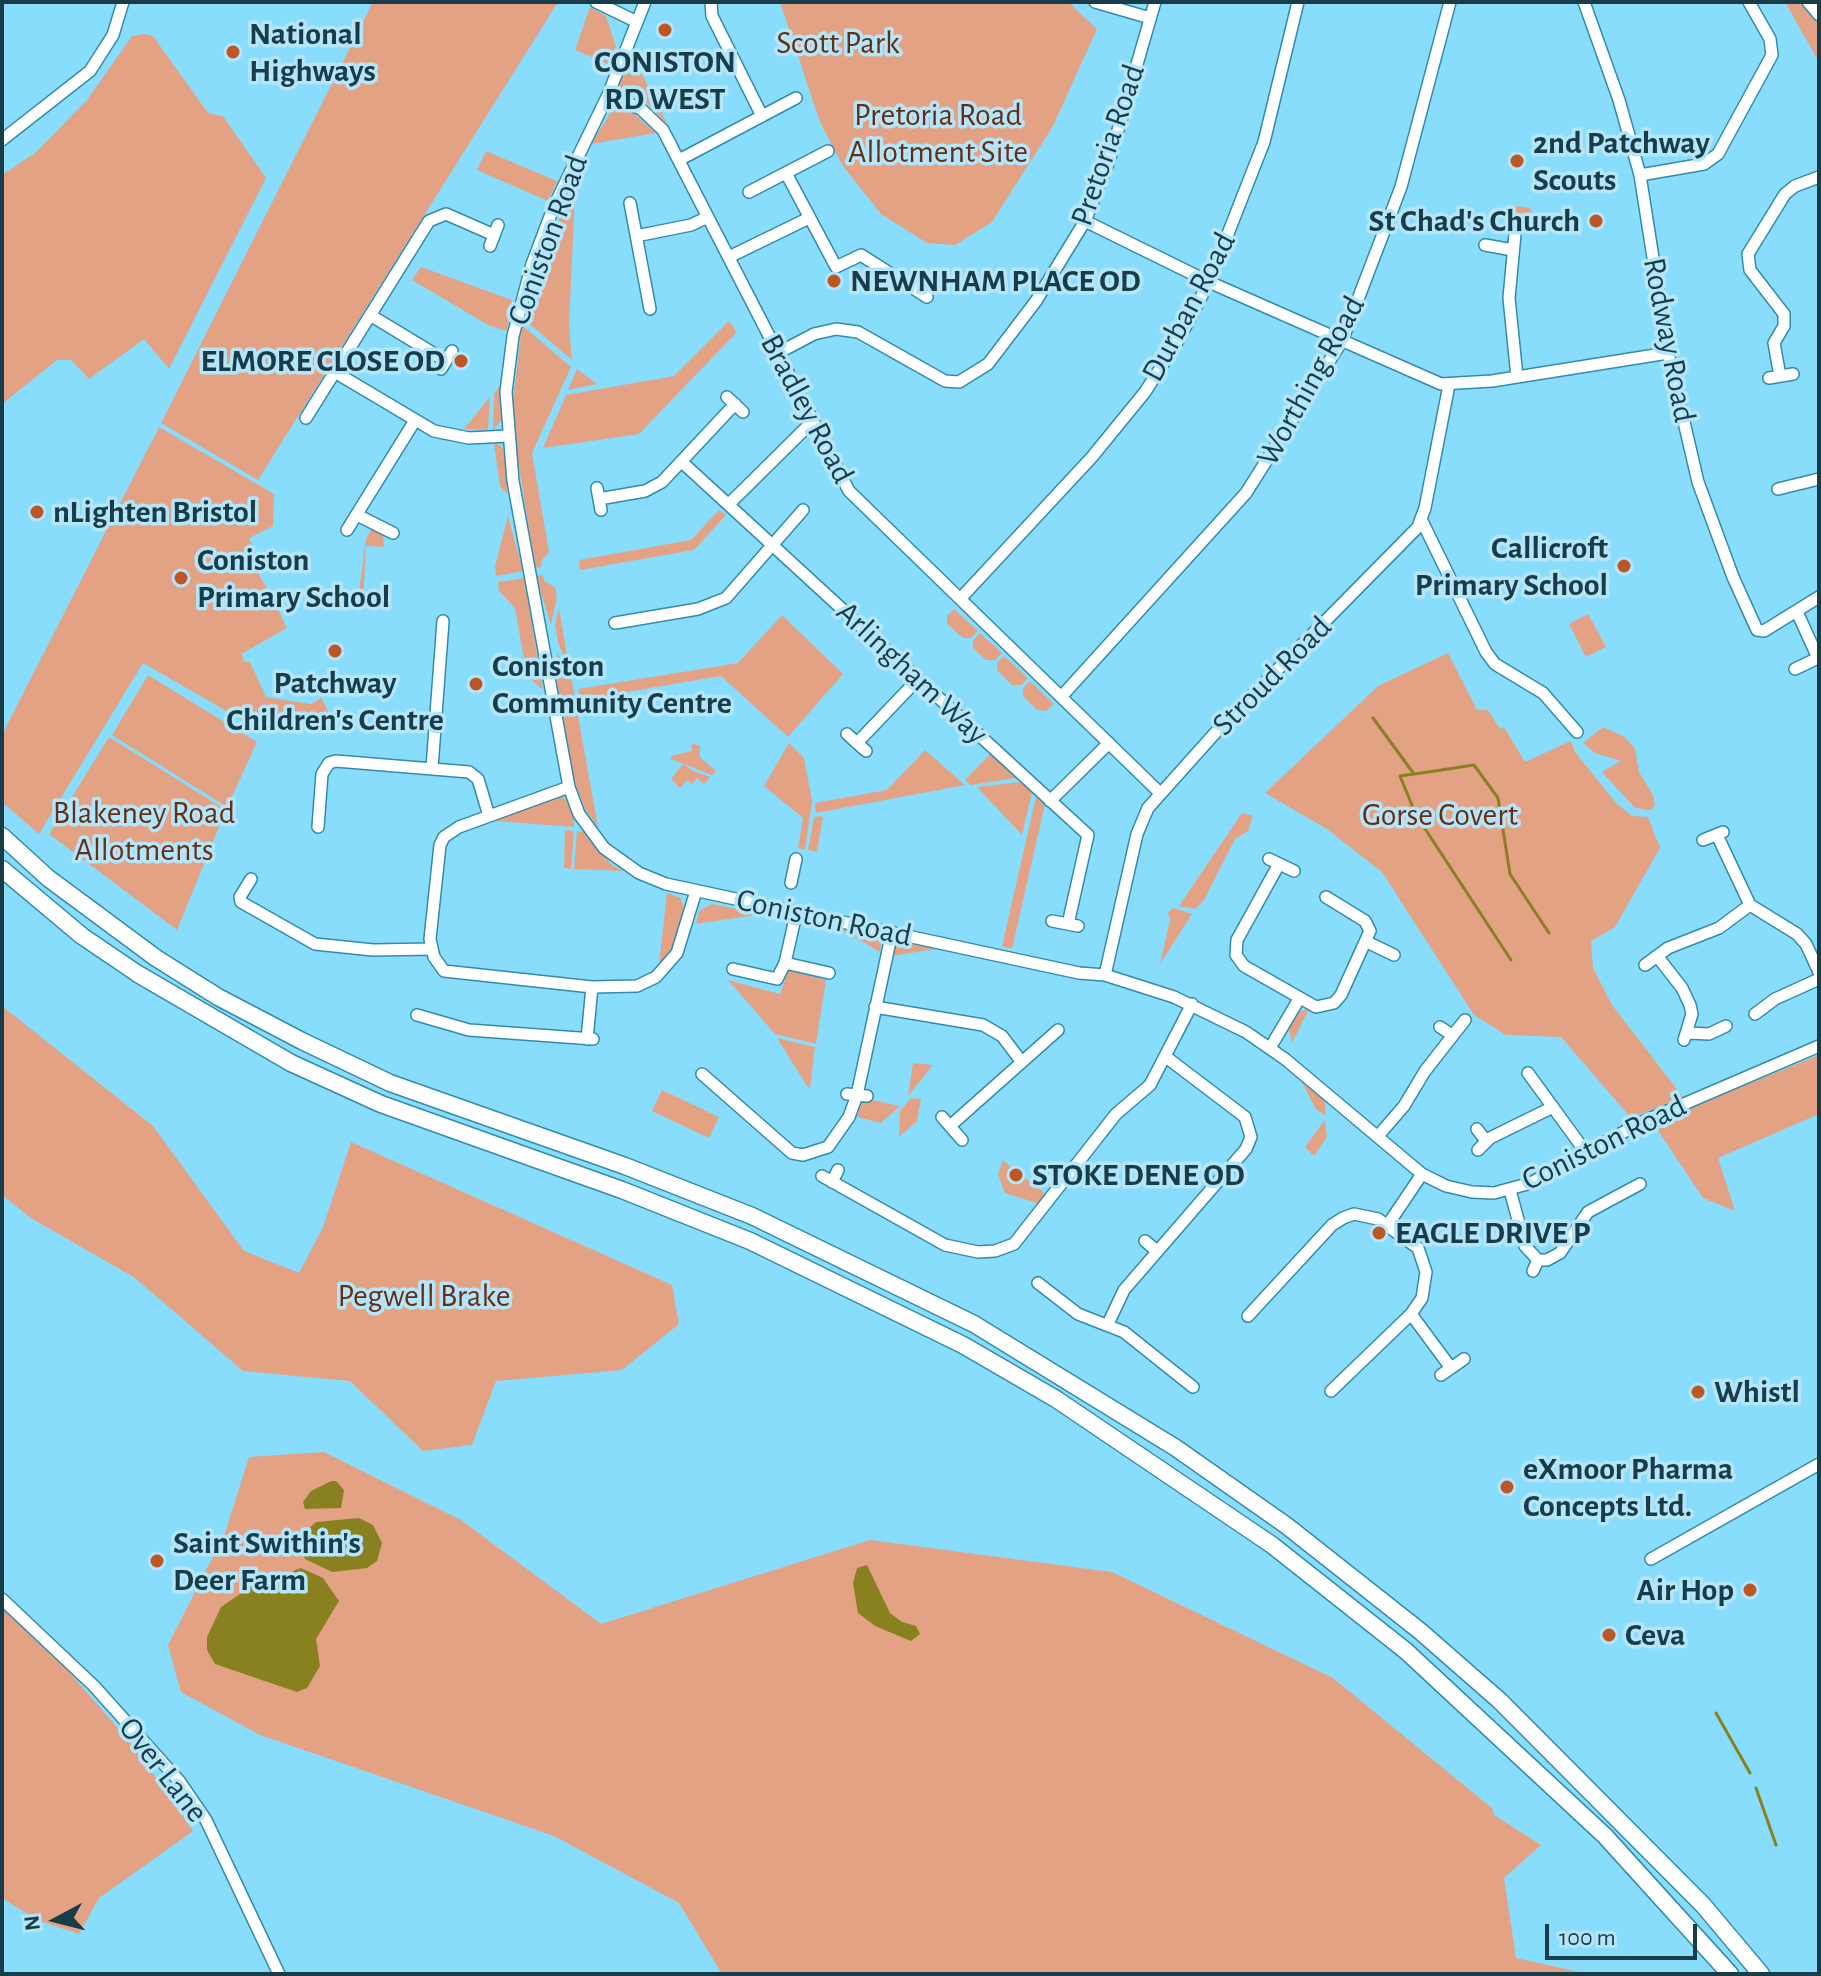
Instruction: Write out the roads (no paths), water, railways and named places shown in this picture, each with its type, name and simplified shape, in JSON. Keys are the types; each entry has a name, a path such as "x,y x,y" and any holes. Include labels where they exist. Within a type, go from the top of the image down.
{"highway":[{"path":"2,836 48,878 156,958 218,997 302,1041 390,1083 573,1147 752,1216 974,1324 1176,1448 1299,1536 1420,1631 1500,1701 1703,1905 1761,1974"},
{"path":"2,869 82,936 138,974 291,1063 381,1104 622,1190 750,1241 963,1345 1056,1399 1272,1545 1406,1651 1548,1779 1679,1915 1730,1974"},
{"path":"1679,1915 1716,1974"}],"street":[{"path":"2,140 90,71 113,35 123,2"},
{"path":"596,2 635,21"},
{"name":"Coniston Road","path":"645,2 608,95 554,206 521,300 507,374 508,436 569,787 589,829 611,854 650,879 696,891 1079,973 1105,975 1192,1004 1270,1048 1422,1174 1446,1186 1472,1192 1510,1190 1531,1183 1649,1118 1819,1046"},
{"path":"711,2 712,16 762,116"},
{"path":"1095,2 1150,18"},
{"name":"Pretoria Road","path":"778,353 814,334 847,329 873,340 933,376 959,382 973,376 1001,349 1036,301 1085,221 1109,161 1155,2"},
{"name":"Durban Road","path":"960,599 1092,457 1145,392 1209,282 1264,142 1298,2"},
{"name":"Worthing Road","path":"1061,697 1246,493 1342,341 1401,187 1450,2"},
{"name":"Rodway Road","path":"1584,2 1619,100 1640,175 1668,353 1698,482 1753,625 1764,631 1819,597"},
{"path":"1640,175 1704,164 1718,154 1772,55 1770,39 1749,2"},
{"path":"1808,2 1819,15"},
{"name":"Bradley Road","path":"608,95 628,102 656,121 849,491 1159,792"},
{"path":"679,160 796,98"},
{"path":"749,192 828,151"},
{"path":"786,173 836,267 861,255 927,297"},
{"path":"1781,376 1774,343 1784,326 1784,314 1750,270 1748,254 1785,194 1795,186 1819,177"},
{"name":"Coniston Road","path":"630,203 650,309"},
{"path":"306,418 429,221 446,214 494,235"},
{"path":"636,236 691,225 708,217"},
{"path":"729,257 809,218"},
{"path":"1085,221 1209,282 1449,385 1668,353"},
{"path":"1515,234 1510,329 1517,377"},
{"path":"1485,245 1513,250"},
{"path":"370,315 446,360"},
{"path":"333,371 414,422 456,437 508,436"},
{"path":"1449,385 1422,521 1486,652 1495,664 1543,693 1577,732"},
{"path":"599,499 645,491 662,482 735,404"},
{"path":"347,530 414,422"},
{"path":"730,503 812,422"},
{"name":"Arlingham Way","path":"683,463 1088,835 1073,925 1052,921"},
{"path":"1778,489 1819,479"},
{"path":"615,623 715,603 735,590 803,510"},
{"path":"357,515 393,533"},
{"name":"Stroud Road","path":"1105,975 1137,834 1159,792 1422,521"},
{"path":"1795,669 1818,658 1797,612"},
{"path":"432,768 443,621"},
{"path":"847,734 861,747 918,679"},
{"path":"1050,801 1109,743"},
{"path":"318,827 322,774 329,763 432,768 474,775 489,816"},
{"path":"569,787 451,831 440,845 431,949 438,963 452,974 592,987 637,986 662,971 683,943 696,891"},
{"path":"1703,840 1720,833 1750,905 1797,934 1816,957 1819,972"},
{"path":"791,883 796,859"},
{"path":"1294,871 1274,862 1237,940 1236,955 1244,966 1316,1007 1334,1003 1370,931 1365,921 1326,897"},
{"path":"251,879 240,897 241,902 315,944 401,952 431,949"},
{"path":"1645,965 1675,945 1705,936 1750,905"},
{"path":"733,969 777,979 785,963 796,914"},
{"path":"705,1082 792,1153 803,1155 828,1147 849,1117 857,1095 892,932"},
{"path":"1367,942 1394,955"},
{"path":"1657,956 1687,996 1692,1014 1686,1037 1709,1034 1726,1026"},
{"path":"785,963 829,973"},
{"path":"1755,1014 1775,999 1819,979"},
{"path":"422,1020 469,1030 590,1039 592,987"},
{"path":"1270,1048 1299,999"},
{"path":"838,1170 827,1179 945,1245 978,1252 995,1251 1014,1244 1045,1207 1056,1183 1116,1114 1150,1085 1192,1004"},
{"path":"875,1007 983,1025 1002,1036 1021,1061"},
{"path":"1378,1136 1404,1106 1465,1020"},
{"path":"962,1140 946,1122 1054,1033 1042,1027"},
{"path":"1440,1027 1452,1035"},
{"path":"1108,1324 1124,1290 1246,1149 1251,1137 1245,1117 1166,1057"},
{"path":"1528,1073 1587,1154"},
{"path":"1477,1129 1482,1145 1553,1107"},
{"path":"1389,1223 1422,1174"},
{"path":"1510,1190 1525,1246 1536,1266 1558,1256 1588,1212 1636,1186 1637,1201"},
{"path":"1248,1316 1332,1225 1354,1214 1389,1223 1418,1248 1424,1261 1422,1298 1411,1314 1331,1391"},
{"path":"1145,1241 1157,1251"},
{"path":"1038,1283 1078,1314 1108,1324 1189,1379"},
{"path":"1258,1307 1269,1316"},
{"path":"1411,1314 1446,1372 1464,1359"},
{"path":"1347,1375 1357,1385"},
{"path":"1651,1559 1819,1464"},
{"name":"Over Lane","path":"2,1599 94,1686 180,1782 206,1820 279,1974"}],"waterway":[{"path":"1373,718 1414,774 1400,776 1416,815 1511,960"},
{"path":"1415,774 1474,765 1498,798 1510,874 1549,933"},
{"path":"1716,1713 1750,1773"},
{"path":"1756,1788 1776,1845"}],"place":[{"name":"CONISTON RD WEST","path":"665,30"},
{"name":"National Highways","path":"233,52"},
{"name":"2nd Patchway Scouts","path":"1517,161"},
{"name":"St Chad's Church","path":"1596,221"},
{"name":"NEWNHAM PLACE OD","path":"834,281"},
{"name":"ELMORE CLOSE OD","path":"461,361"},
{"name":"nLighten Bristol","path":"37,512"},
{"name":"Callicroft Primary School","path":"1624,566"},
{"name":"Coniston Primary School","path":"181,578"},
{"name":"Patchway Children's Centre","path":"335,651"},
{"name":"Coniston Community Centre","path":"476,684"},
{"name":"STOKE DENE OD","path":"1016,1175"},
{"name":"EAGLE DRIVE P","path":"1379,1233"},
{"name":"Whistl","path":"1698,1392"},
{"name":"eXmoor Pharma Concepts Ltd.","path":"1507,1487"},
{"name":"Saint Swithin's Deer Farm","path":"157,1561"},
{"name":"Air Hop","path":"1750,1590"},
{"name":"Ceva","path":"1609,1635"}],"park label":[{"name":"Scott Park","path":"838,43"},
{"name":"Pretoria Road Allotment Site","path":"938,134"},
{"name":"Gorse Covert","path":"1440,815"},
{"name":"Blakeney Road Allotments","path":"144,832"},
{"name":"Pegwell Brake","path":"424,1296"}]}
